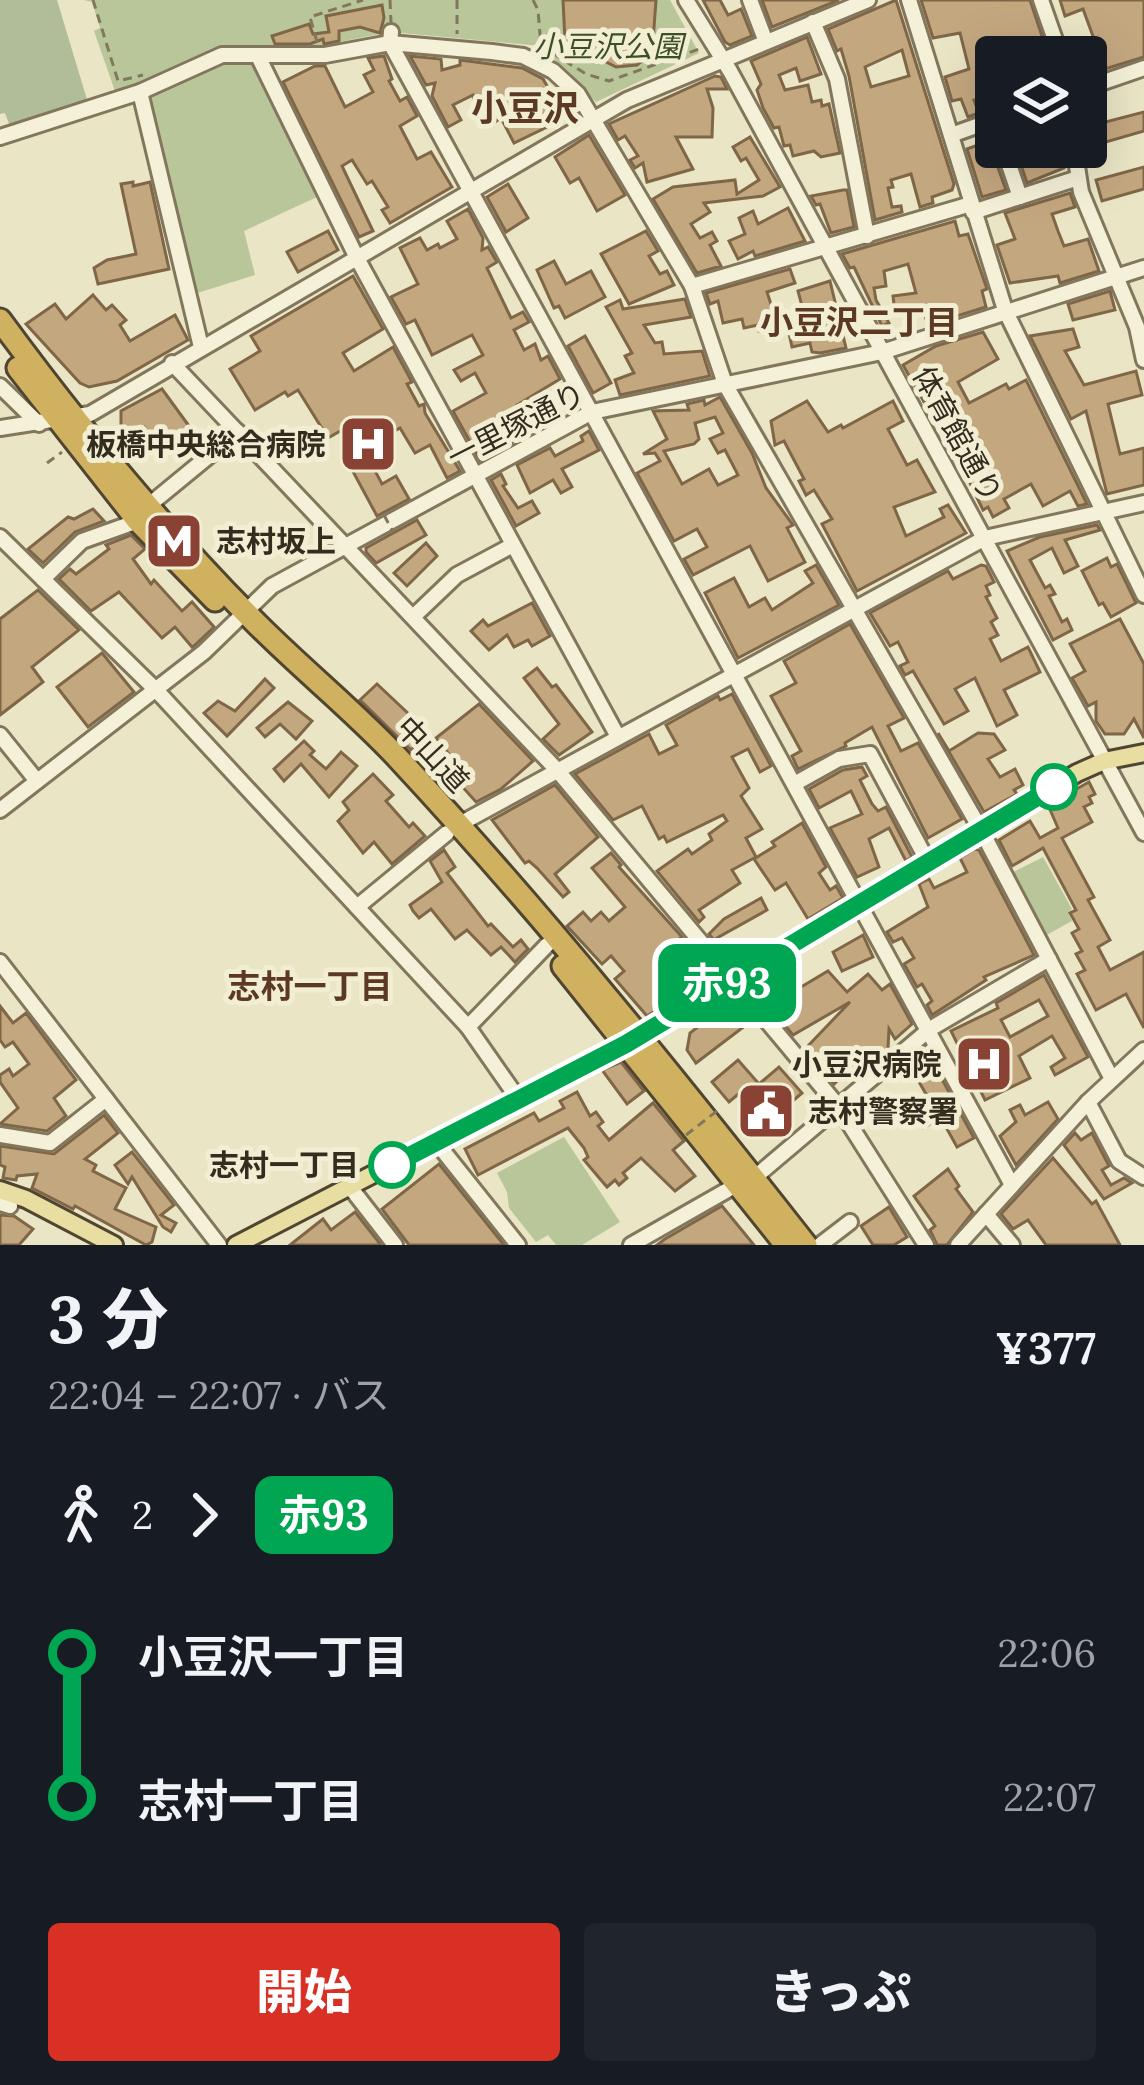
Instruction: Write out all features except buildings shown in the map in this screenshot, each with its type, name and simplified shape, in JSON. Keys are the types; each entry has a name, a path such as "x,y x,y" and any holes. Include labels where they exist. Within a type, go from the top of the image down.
{"highway":[{"name":"中山道","path":"0,320 56,421"},
{"name":"中山道","path":"0,343 56,421 240,617 391,751 547,945 633,1039"},
{"name":"中山道","path":"453,829 633,1039 746,1181 806,1245"},
{"name":"中山道","path":"746,1181 786,1245"}],"main road":[{"path":"236,1245 633,1039 1104,760 1144,753"},
{"path":"3,1200 26,1198 114,1245"}],"street":[{"name":"体育館通り","path":"686,0 1144,833"},
{"path":"750,0 766,42"},
{"path":"0,428 90,414 627,100 868,0"},
{"path":"910,0 1004,310 1144,595"},
{"path":"1041,0 1054,36"},
{"path":"813,22 836,79 867,236"},
{"path":"391,38 1012,1185"},
{"path":"0,137 140,92 222,55 325,55 391,38 523,56 553,71 578,94 692,286 725,384 981,830 1112,1079"},
{"path":"258,56 357,257 617,735"},
{"path":"1107,81 1144,68"},
{"path":"140,92 201,347"},
{"path":"951,135 975,128"},
{"path":"1010,168 1020,197"},
{"path":"1077,168 1137,327 1144,360"},
{"path":"692,286 1078,178"},
{"name":"一里塚通り","path":"0,810 157,691 272,586 592,412 882,352 1144,268"},
{"path":"172,363 556,770 838,1106 926,1245"},
{"path":"0,386 56,421"},
{"path":"43,579 82,542 143,513 238,432"},
{"path":"357,907 453,829 617,735 985,538 1144,503"},
{"path":"1,540 157,691 357,907 468,1027 519,1100"},
{"path":"413,617 457,575 513,545"},
{"path":"0,734 5,753 37,782"},
{"path":"796,783 839,760 870,754 928,862"},
{"path":"468,1027 547,945"},
{"path":"632,1245 746,1181 929,1029 1049,959"},
{"path":"0,962 219,1245"},
{"path":"958,1245 1088,1102 1144,1050"},
{"path":"0,1136 50,1143 106,1099"},
{"path":"1088,1102 1119,1162 1144,1178"},
{"path":"436,1142 518,1245"},
{"path":"350,1187 394,1245"},
{"path":"986,1214 1012,1245"},
{"path":"820,1245 850,1222"}],"path":[{"path":"390,0 391,38"},
{"path":"457,0 457,39"},
{"path":"532,0 538,10 541,46 586,74 609,81 712,45"},
{"path":"46,463 62,452"},
{"path":"384,515 393,532"},
{"path":"686,1135 717,1111"}],"green space":[{"path":"0,0 57,0 88,103 11,129 5,113 0,114"},
{"name":"小豆沢公園","path":"84,0 670,0 699,53 596,102 541,46 391,32 318,46 218,48 116,94 94,31 100,28 92,2"},
{"path":"223,61 252,61 319,196 244,231 255,275 194,294 147,104 151,94"},
{"path":"1043,857 1072,909 1068,912 1072,921 1039,939 1006,876"},
{"path":"564,1137 620,1222 582,1245 556,1245 548,1235 536,1242 509,1208 497,1173"}],"bus line":[{"name":"赤93","path":"392,1165 626,1044 1054,787"}],"place":[{"name":"板橋中央総合病院","path":"368,444"},
{"name":"志村坂上","path":"174,541"},
{"name":"小豆沢病院","path":"984,1064"},
{"name":"志村警察署","path":"766,1111"},
{"name":"志村一丁目","path":"392,1165"}],"district":[{"name":"小豆沢","path":"525,108"},
{"name":"小豆沢二丁目","path":"859,322"},
{"name":"志村一丁目","path":"310,986"}]}
